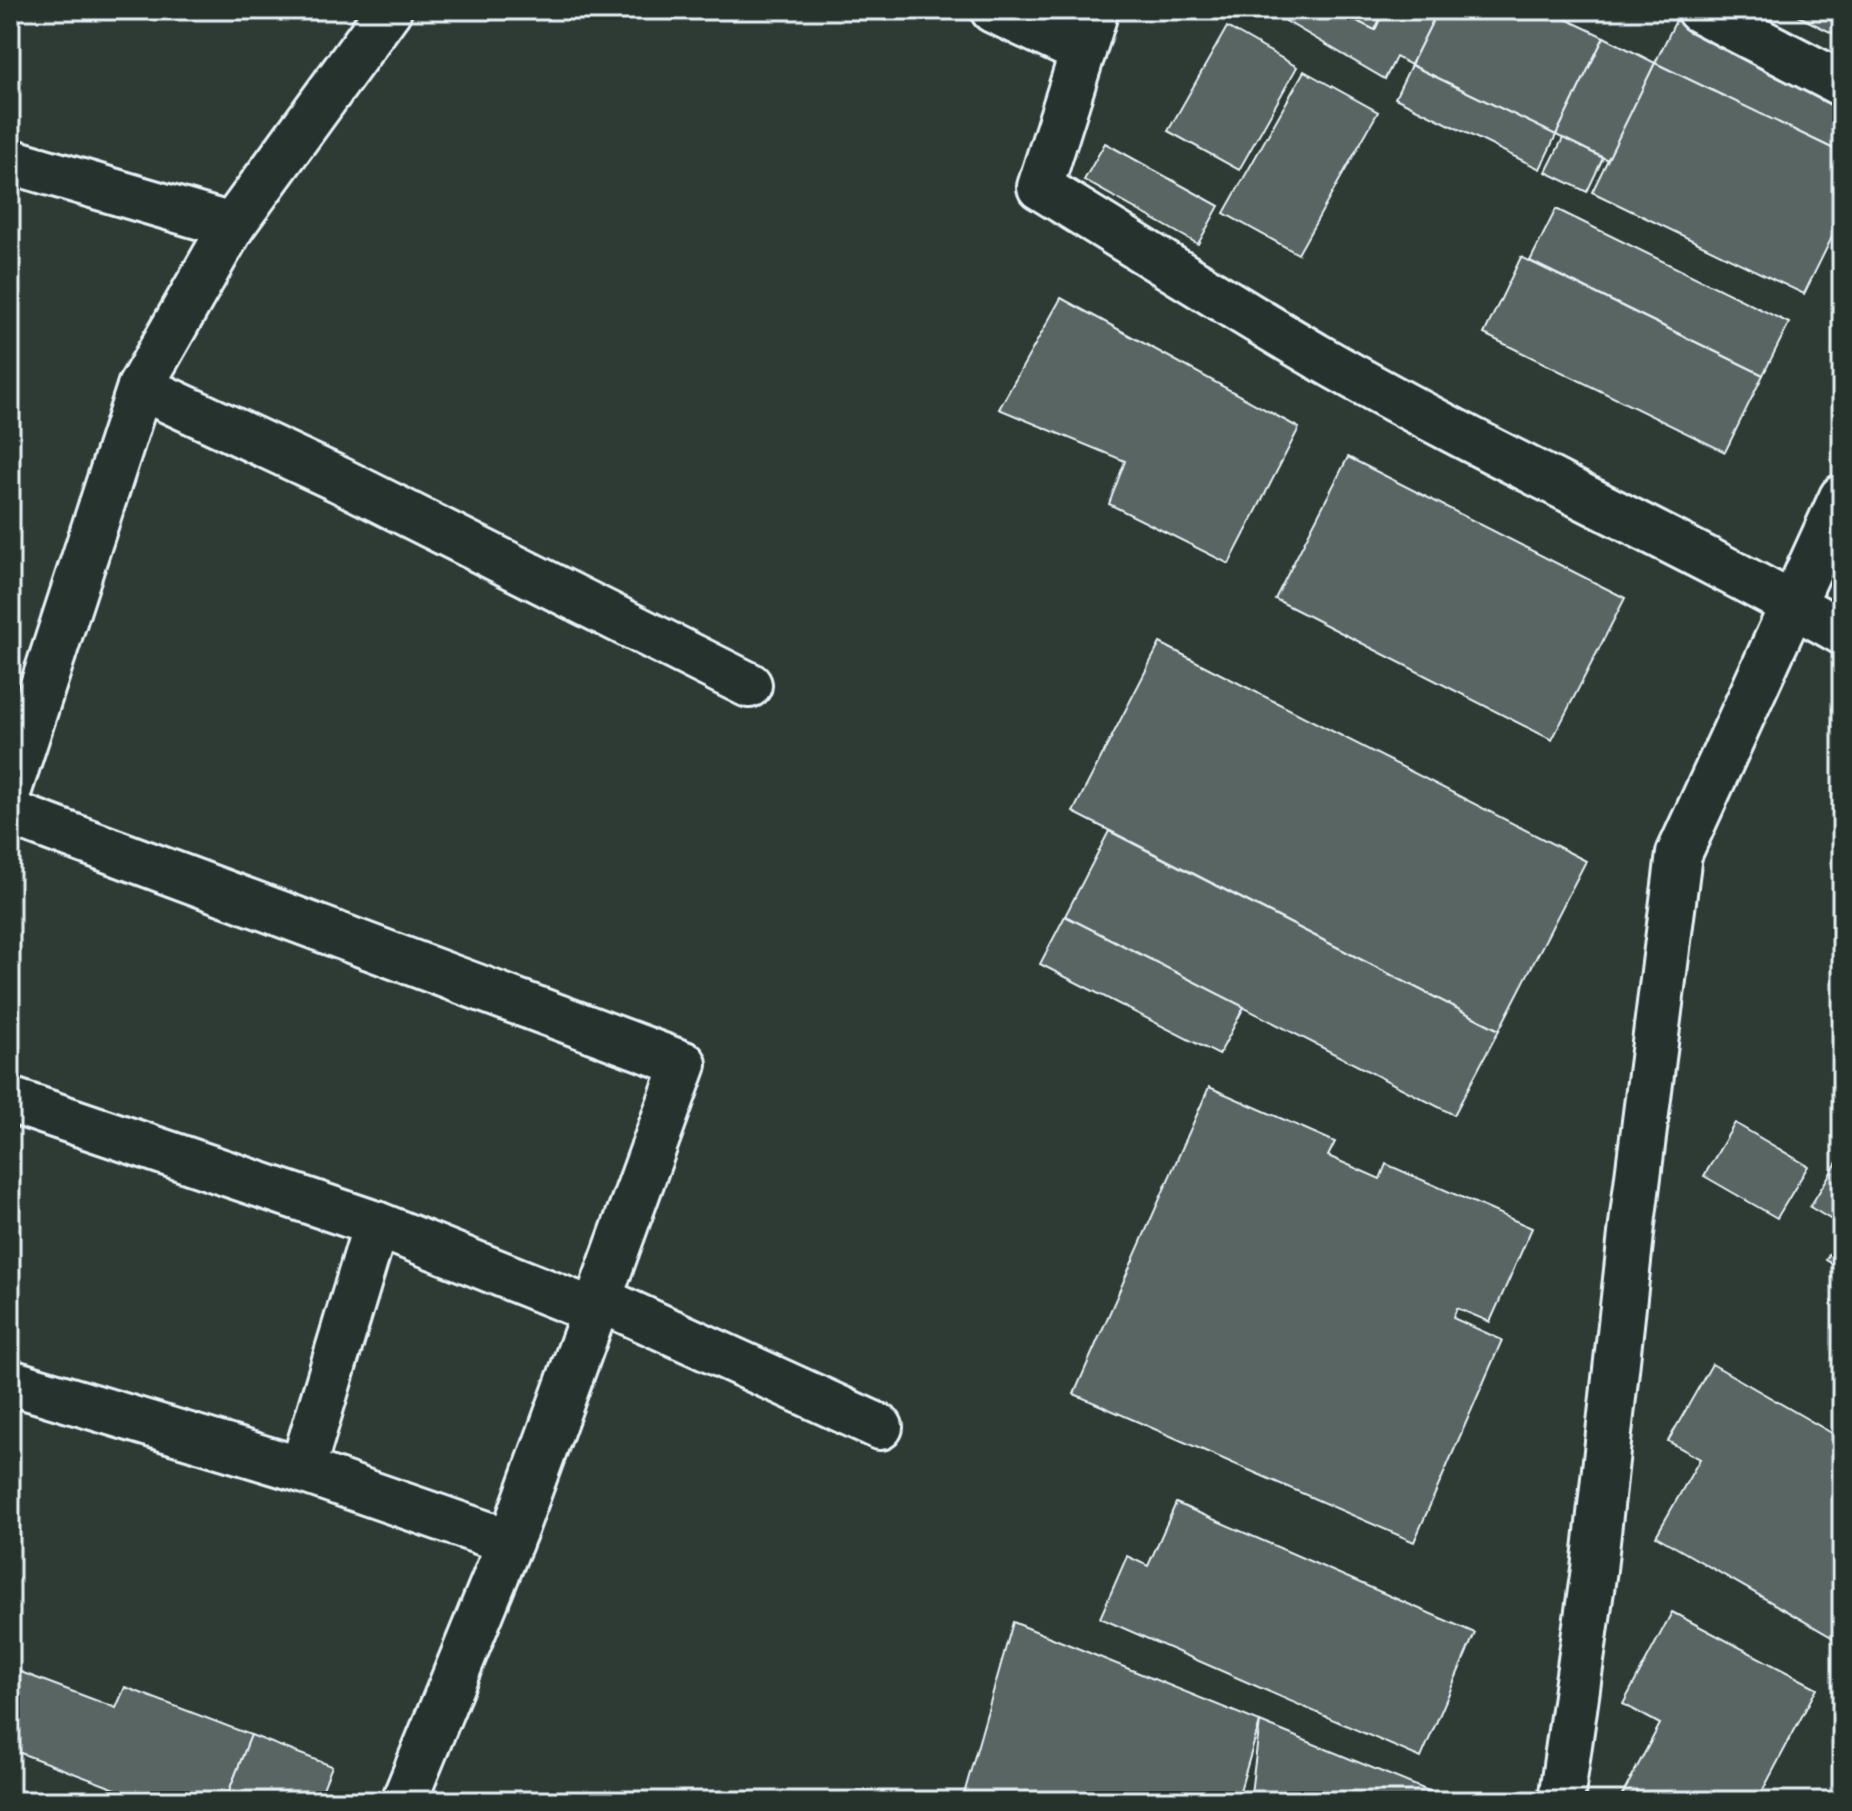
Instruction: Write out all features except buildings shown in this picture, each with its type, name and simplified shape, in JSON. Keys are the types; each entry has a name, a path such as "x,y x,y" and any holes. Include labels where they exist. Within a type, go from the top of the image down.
{"street":[{"path":"14,763 140,387 232,226 389,10"},
{"path":"993,10 1083,52"},
{"path":"1096,10 1040,187 1321,358 1573,494 1842,632"},
{"path":"1699,10 1842,84"},
{"path":"10,161 232,226"},
{"path":"140,387 338,479 749,685"},
{"path":"1561,1801 1594,1569 1633,1216 1679,854 1842,497"},
{"path":"10,813 684,1064 510,1542 404,1801"},
{"path":"10,1100 376,1224 596,1305 880,1427"},
{"path":"302,1470 376,1224"},
{"path":"10,1382 302,1470 510,1542"}]}
